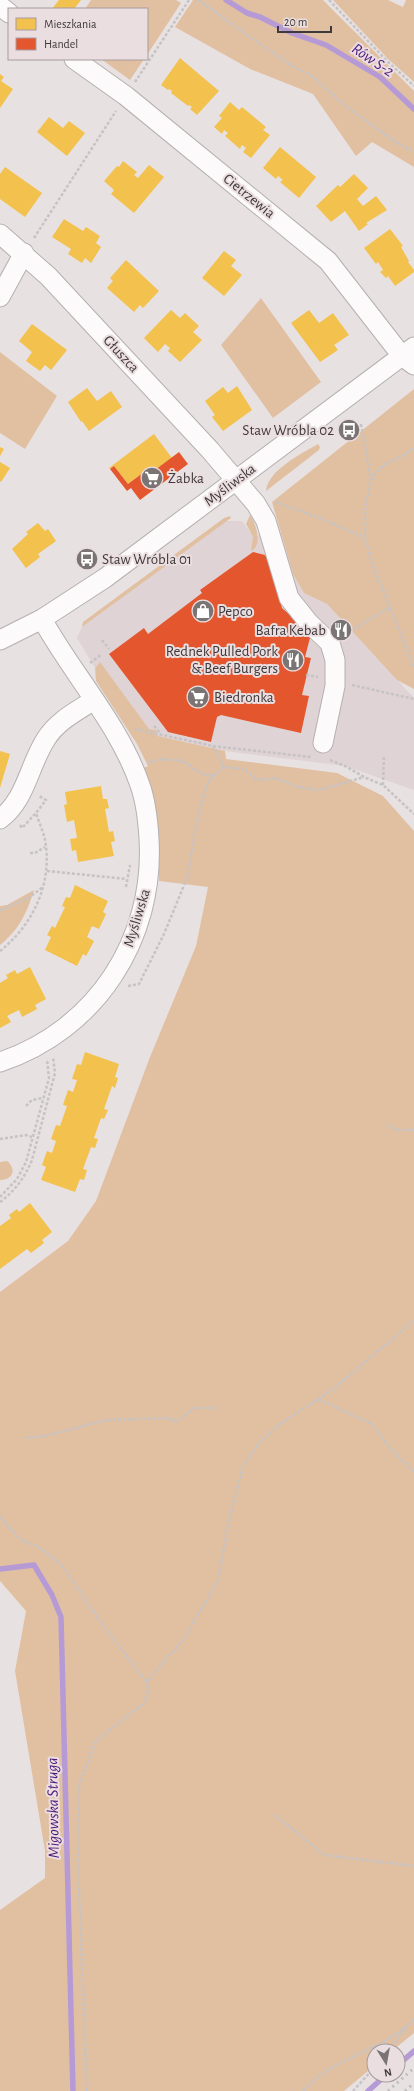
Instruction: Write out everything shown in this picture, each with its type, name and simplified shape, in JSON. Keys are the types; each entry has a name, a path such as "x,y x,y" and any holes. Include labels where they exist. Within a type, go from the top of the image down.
{"street":[{"path":"0,6 8,12"},
{"name":"Cietrzewia","path":"75,60 126,96 328,261 410,356"},
{"name":"Głuszca","path":"0,234 24,253 199,438 256,504 266,521 289,598 309,623 330,643"},
{"path":"0,297 24,253"},
{"name":"Myśliwska","path":"0,640 42,619 105,578 236,480 410,356"},
{"name":"Myśliwska","path":"0,1062 46,1047 68,1027 113,978 129,947 147,894 150,854 148,819 141,786 126,751 94,700 57,646 42,619"},
{"path":"320,753 335,681 335,660 330,643"},
{"path":"0,819 12,810 46,738 62,720 94,700"}],"path":[{"path":"24,253 189,0"},
{"path":"198,0 287,63 312,76 349,109 394,141 414,152"},
{"path":"329,0 387,61 414,86"},
{"path":"361,424 371,480"},
{"path":"414,448 405,455 391,460 378,469 371,480 365,508 365,538 372,563 414,667"},
{"path":"270,500 320,518 365,538"},
{"path":"330,643 390,607"},
{"path":"102,640 108,649"},
{"path":"84,666 102,654"},
{"path":"306,675 414,699"},
{"path":"154,726 160,733"},
{"path":"128,727 213,746 320,753 364,777 383,785 414,814"},
{"path":"213,746 224,767"},
{"path":"383,785 384,755"},
{"path":"144,765 162,759 183,762 200,773 213,776"},
{"path":"113,978 128,986 138,984 164,934 187,878 200,806 206,785 213,776 224,767 244,769 255,778 261,780 276,778 298,787 319,790 364,777"},
{"path":"0,951 15,940 34,910 41,897 47,871 45,847 36,813 46,800 24,786"},
{"path":"30,854 36,853 45,847"},
{"path":"126,893 128,866 133,864"},
{"path":"47,871 126,879"},
{"path":"0,910 27,899 44,886"},
{"path":"0,1197 16,1179 26,1162 49,1078 46,1047"},
{"path":"0,1202 18,1185 28,1171 32,1160 55,1073 54,1062 46,1047"},
{"path":"26,1106 32,1100 43,1098"},
{"path":"387,1125 396,1130 414,1130"},
{"path":"0,1139 26,1135 32,1137"},
{"path":"147,1682 186,1636 218,1580 228,1525 243,1466 259,1443 279,1425 336,1387 364,1365 414,1320"},
{"path":"317,1399 372,1424 391,1449 414,1472"},
{"path":"25,1438 45,1436 107,1420 168,1418 177,1422 194,1408 215,1408"},
{"path":"0,1516 21,1540 39,1547 62,1565 99,1620 147,1682 148,1695 143,1704 96,1741 79,1785 78,1863 87,2091"},
{"path":"275,1814 324,1855 414,1866"},
{"path":"395,2043 414,2020"},
{"path":"303,2091 313,2080 343,2061 391,2038 406,2028"},
{"path":"353,2091 366,2077"}],"shaded area":[{"path":"91,0 176,0 181,3 148,53 148,8 86,8"},
{"path":"193,0 323,0 414,91 414,167 372,142 356,156 313,94 250,69 175,27"},
{"path":"333,0 388,0 403,7 406,0 414,0 414,82 388,59"},
{"path":"102,60 143,60 130,80"},
{"path":"261,298 321,382 273,418 221,345"},
{"path":"0,352 57,396 25,449 0,433"},
{"path":"414,389 414,689 397,680 327,604 304,593 293,574 272,502"},
{"path":"318,444 320,447 319,450 266,491 268,483 273,476 286,463"},
{"path":"250,515 256,529 258,540 255,548 251,551 253,537 246,524"},
{"path":"230,516 231,518 82,627 83,622 224,518"},
{"path":"224,521 242,521 254,538 277,522 293,574 304,593 327,604 414,698 414,790 345,766 225,751 158,736 156,730 149,729 98,664 95,668 77,638 82,627"},
{"path":"100,662 149,729 156,730 158,736 225,751 226,759 337,773 383,796 414,831 414,2033 402,2043 366,2043 366,2073 344,2091 0,2091 0,1910 45,1878 45,1851 15,1671 26,1611 0,1581 0,1292 68,1241 96,1201 150,1057 196,946 208,887 159,881 159,830 143,768 148,766 137,744 96,681 95,668"},
{"path":"34,890 22,920 7,939 0,945 0,906 7,905"},
{"path":"7,1161 12,1167 12,1174 4,1180 0,1180 0,1162"}],"building: Mieszkania":[{"path":"59,0 81,0 75,8 53,8"},
{"path":"180,58 219,91 197,115 190,109 192,107 189,105 188,106 171,93 172,91 161,85"},
{"path":"0,74 4,77 1,81 13,89 0,108"},
{"path":"230,102 239,110 242,107 266,127 263,130 270,135 251,158 243,152 246,148 242,145 240,149 225,136 228,133 224,130 222,134 214,127 222,118 219,116"},
{"path":"49,117 63,128 69,121 85,133 67,156 37,132"},
{"path":"280,147 316,177 299,198 280,182 283,180 278,176 276,179 263,168"},
{"path":"123,161 137,172 134,175 138,178 149,165 164,177 134,213 111,194 114,190 104,181 117,166 119,167"},
{"path":"5,167 42,193 25,217 0,199 0,174"},
{"path":"354,174 368,188 357,199 363,206 376,196 387,210 366,223 368,224 359,231 345,211 331,222 316,206 338,185 340,187"},
{"path":"64,219 83,231 86,227 100,236 96,243 101,247 91,263 85,258 82,263 68,254 71,249 52,237"},
{"path":"390,229 403,246 401,247 409,261 408,262 414,270 414,272 395,286 388,276 386,278 380,272 383,270 378,262 376,264 364,248"},
{"path":"224,251 236,260 231,266 242,275 224,296 202,278"},
{"path":"126,260 159,291 143,308 140,305 134,312 107,288 113,281 110,278"},
{"path":"171,310 180,318 185,313 199,326 193,332 202,340 180,362 168,351 170,348 165,344 158,352 144,338"},
{"path":"309,310 319,323 333,313 349,335 334,345 338,350 320,362 291,323"},
{"path":"32,324 67,350 51,370 45,365 40,371 26,361 32,352 19,341"},
{"path":"237,386 252,410 223,431 212,417 215,415 205,401 223,387 228,393"},
{"path":"87,388 97,401 111,391 122,407 89,431 82,421 81,422 68,402"},
{"path":"154,434 172,458 151,473 148,469 128,484 114,466 110,469 109,468"},
{"path":"0,447 4,449 0,456"},
{"path":"0,462 10,468 1,482 0,481"},
{"path":"38,523 45,531 48,529 56,541 38,554 40,557 26,568 12,549 28,534 26,532"},
{"path":"0,751 10,754 0,788"},
{"path":"101,786 103,799 107,799 109,808 105,809 109,832 113,831 115,841 111,842 114,856 78,862 76,850 72,851 70,839 77,838 74,820 67,822 64,805 67,804 65,792"},
{"path":"75,885 108,901 103,912 106,914 99,929 92,926 87,937 94,941 86,956 83,954 77,966 45,950 51,937 47,935 52,926 55,928 65,907 62,906 66,897 70,898"},
{"path":"30,967 46,999 35,1005 37,1009 22,1017 19,1010 7,1016 11,1022 0,1028 0,983 8,978 6,975 15,970 17,974"},
{"path":"85,1052 119,1064 115,1077 118,1078 115,1088 112,1086 104,1109 108,1110 104,1119 101,1118 94,1138 98,1139 95,1148 91,1147 83,1169 87,1170 84,1180 80,1179 75,1192 41,1180 46,1167 42,1165 47,1151 52,1153 56,1141 51,1139 56,1125 60,1126 67,1106 63,1105 68,1090 73,1092 77,1080 72,1079 77,1064 81,1065"},
{"path":"30,1203 52,1232 42,1240 44,1243 31,1253 27,1249 0,1269 0,1226 11,1218 9,1215 17,1209 19,1212"}],"building: Handel":[{"path":"179,452 188,464 140,500 131,488 127,491 110,469 114,466 128,484 148,469 151,473"},
{"path":"253,552 265,555 270,565 282,608 311,634 305,657 311,658 302,695 309,696 301,733 221,715 217,717 211,742 168,732 109,654 144,628 148,634 202,593 200,590"}],"waterway":[{"name":"Rów S-2","path":"226,0 247,13 260,17 292,33 326,45 380,77 414,109"},
{"name":"Migowska Struga","path":"0,1569 34,1565 52,1595 61,1617 73,2091"},
{"path":"406,2058 414,2051"},
{"path":"368,2091 377,2083"}],"railway":[{"path":"388,2091 414,2068"},
{"path":"405,2091 414,2083"}],"place":[{"name":"Staw Wróbla 02","path":"349,430"},
{"name":"Żabka","path":"152,478"},
{"name":"Staw Wróbla 01","path":"87,559"},
{"name":"Pepco","path":"203,611"},
{"name":"Bafra Kebab","path":"341,630"},
{"name":"Rednek Pulled Pork & Beef Burgers","path":"293,660"},
{"name":"Biedronka","path":"198,697"}]}
